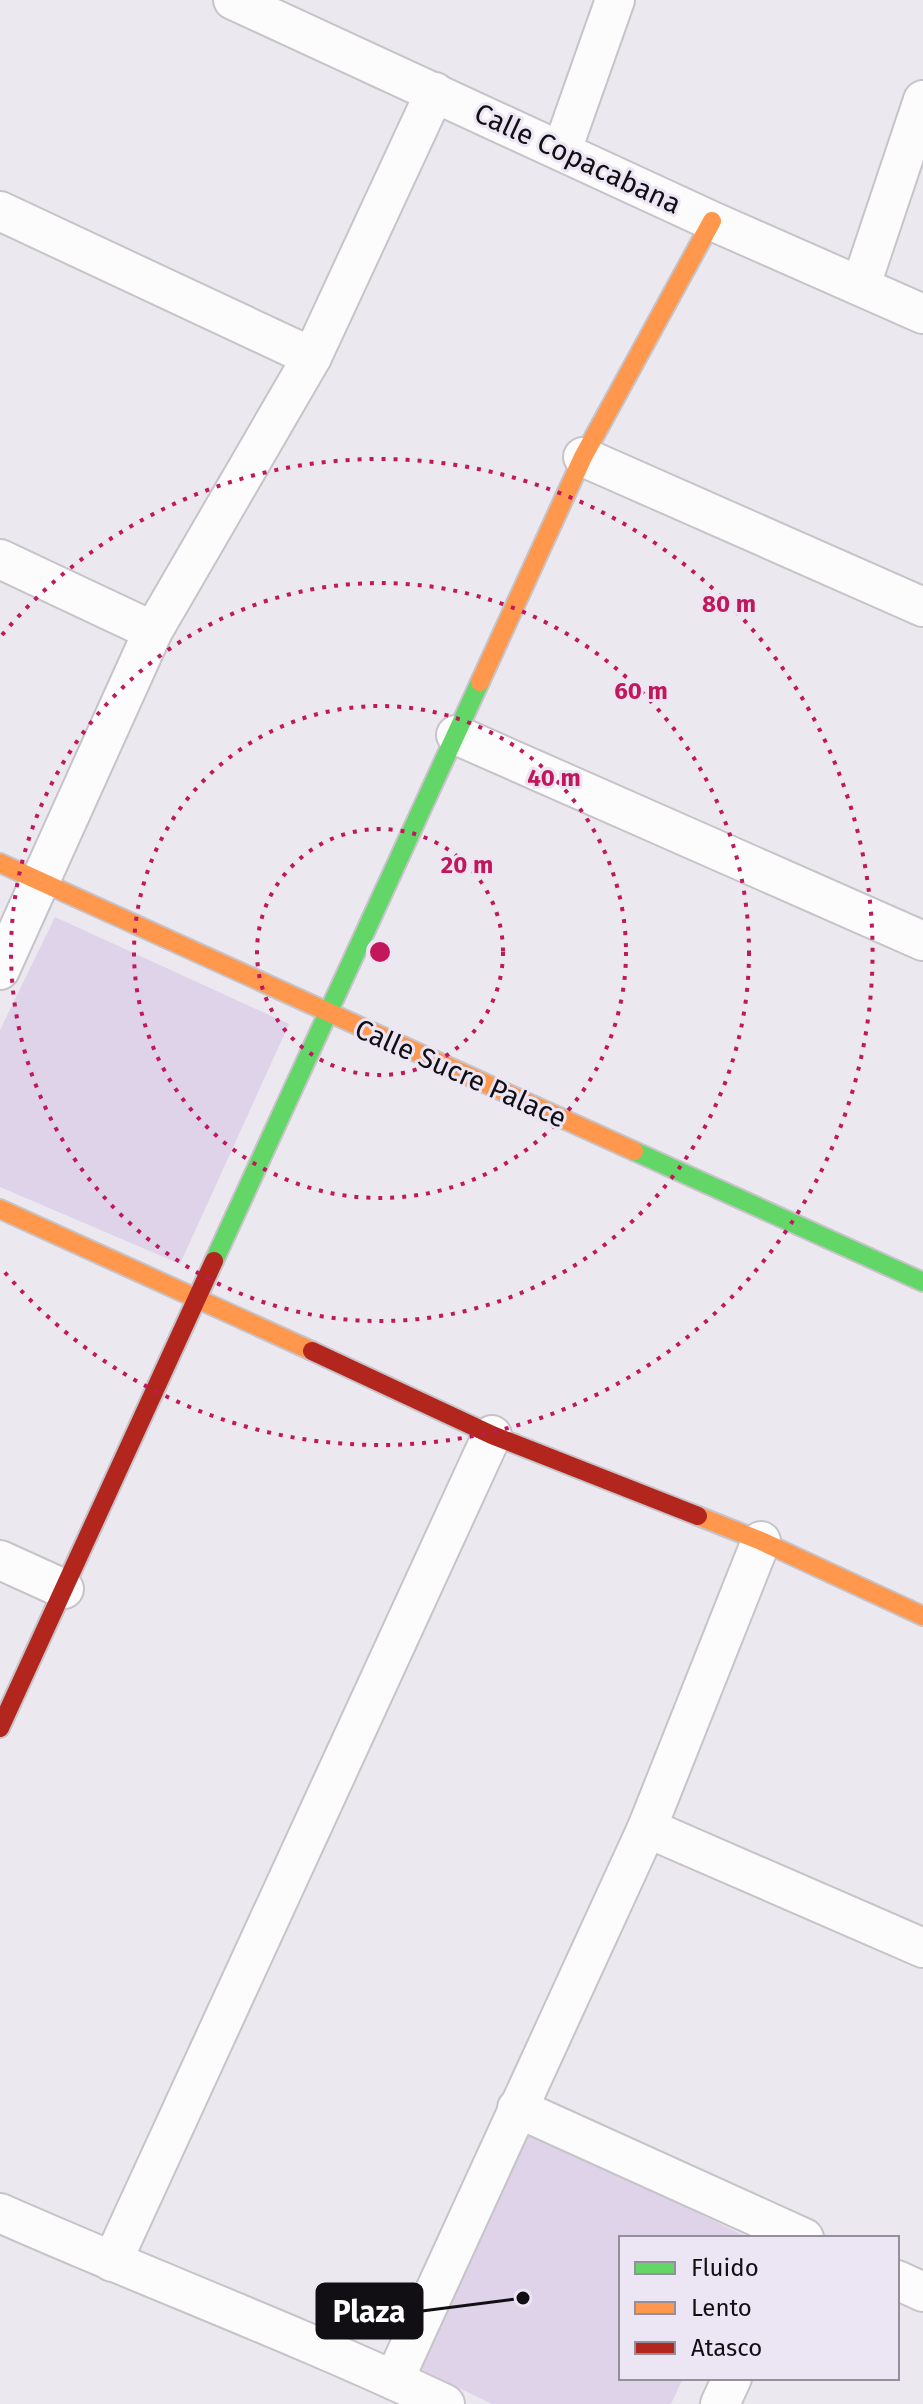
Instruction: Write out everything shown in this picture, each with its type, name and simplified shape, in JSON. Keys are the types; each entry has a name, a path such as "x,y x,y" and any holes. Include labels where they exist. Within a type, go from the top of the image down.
{"street":[{"name":"Calle Copacabana","path":"233,0 296,14 435,92 712,221 923,314"},
{"path":"562,150 615,0"},
{"path":"0,970 153,631 312,357 435,92"},
{"path":"861,285 923,100"},
{"path":"0,211 312,357"},
{"path":"0,1728 583,457 712,221"},
{"path":"583,457 923,607"},
{"path":"0,559 153,631"},
{"path":"456,735 923,941"},
{"name":"Calle Sucre Palace","path":"0,863 923,1282"},
{"path":"0,1209 492,1435 761,1541 923,1616"},
{"path":"112,2262 492,1435"},
{"path":"394,2380 647,1828 761,1541"},
{"path":"0,1560 64,1589"},
{"path":"647,1828 923,1948"},
{"path":"517,2108 799,2236"},
{"path":"0,2213 445,2404"},
{"path":"899,2281 923,2292"},
{"path":"720,2404 731,2380"}],"shaded area":[{"path":"55,917 289,1024 180,1264 0,1187 0,1030"},
{"path":"511,2122 745,2236 619,2236 619,2380 682,2380 671,2404 492,2404 395,2357"}],"traffic: fast":[{"path":"214,1261 480,682"},
{"path":"634,1151 923,1282"}],"traffic: slow":[{"path":"480,682 583,457 712,221"},
{"path":"0,863 634,1151"},
{"path":"0,1209 312,1351"},
{"path":"698,1516 761,1541 923,1616"}],"traffic: jam":[{"path":"0,1728 214,1261"},
{"path":"312,1351 492,1435 698,1516"}],"place":[{"name":"Plaza","path":"523,2298"}]}
